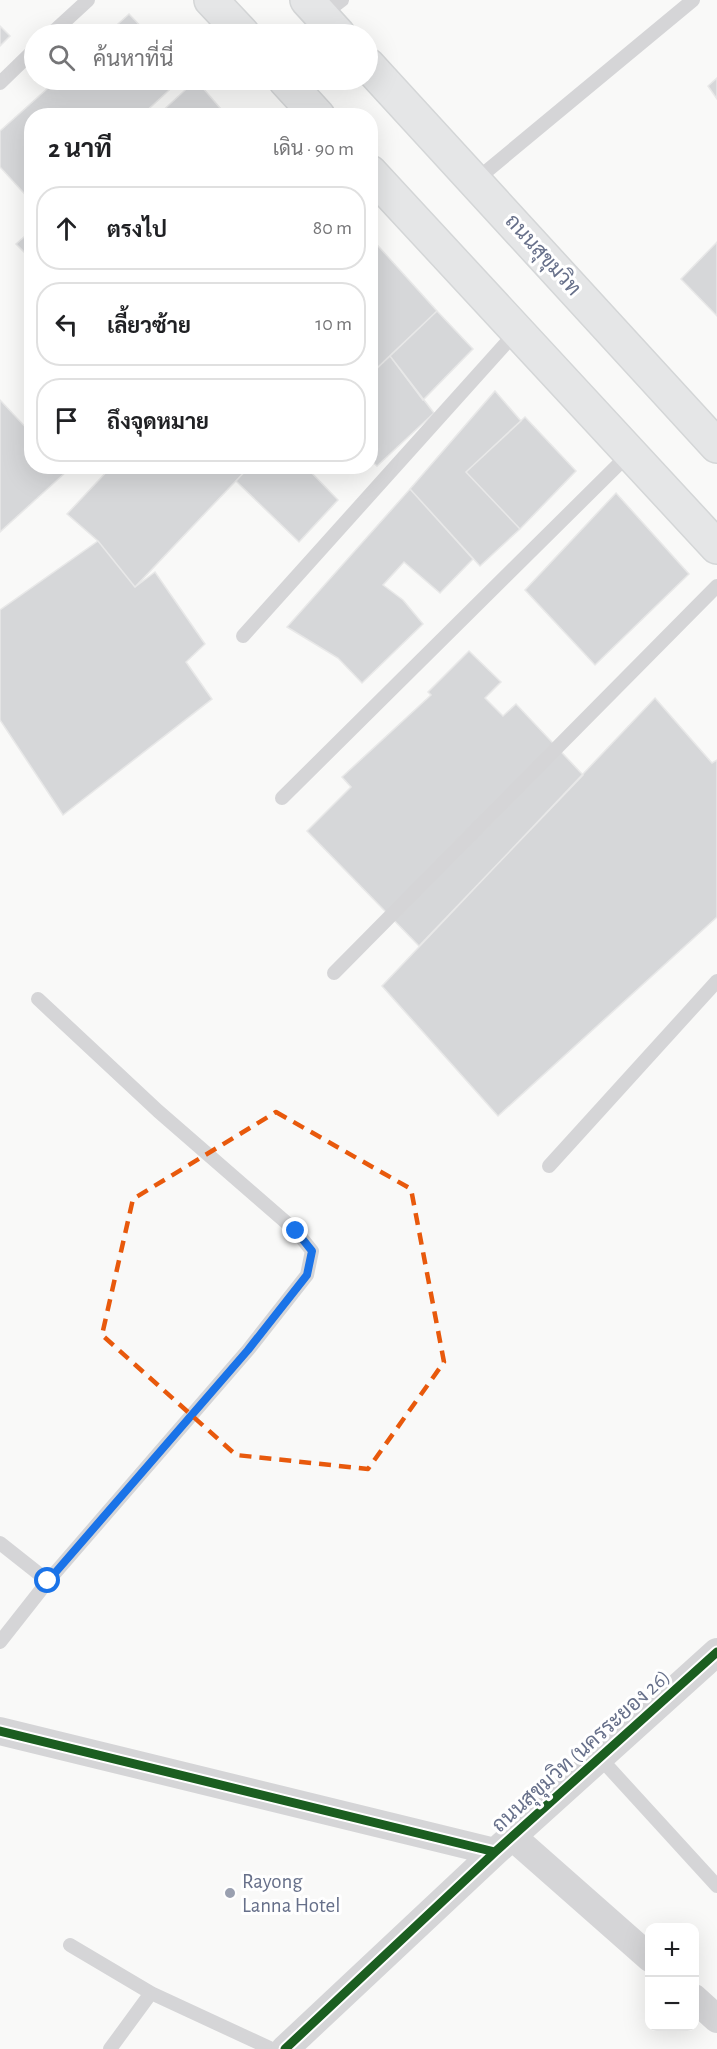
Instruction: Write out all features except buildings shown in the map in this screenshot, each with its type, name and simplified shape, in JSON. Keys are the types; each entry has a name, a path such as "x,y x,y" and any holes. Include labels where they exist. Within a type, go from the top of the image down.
{"main road":[{"path":"211,0 234,24"},
{"name":"ถนนสุขุมวิท","path":"378,76 476,180 717,446"},
{"path":"294,90 311,108"},
{"path":"378,181 717,547"}],"street":[{"name":"ถนนสุขุมวิท (นครระยอง 26)","path":"285,2049 717,1652"},
{"path":"0,1731 505,1845 645,1954"},
{"path":"699,2003 717,2019"}],"lane":[{"path":"62,24 88,0"},
{"path":"476,180 693,0"},
{"path":"0,83 24,60"},
{"path":"243,636 517,331"},
{"path":"282,798 630,453"},
{"path":"333,973 717,586"},
{"path":"549,1166 717,981"},
{"path":"0,1642 48,1581 248,1350 307,1275 312,1251 296,1231 158,1111 38,999"},
{"path":"0,1543 48,1581"},
{"path":"601,1758 717,1886"},
{"path":"70,1945 151,1994 272,2049"},
{"path":"110,2049 151,1994"}],"highlighted area":[{"path":"276,1112 411,1189 444,1362 368,1469 236,1455 102,1335 133,1199"}],"cycle path":[{"path":"285,2049 495,1852 717,1652"},
{"path":"0,1731 495,1852"}],"place":[{"name":"Rayong Lanna Hotel","path":"230,1893"}],"route":[{"path":"48,1581 248,1350 307,1275 312,1251 296,1231"}]}
